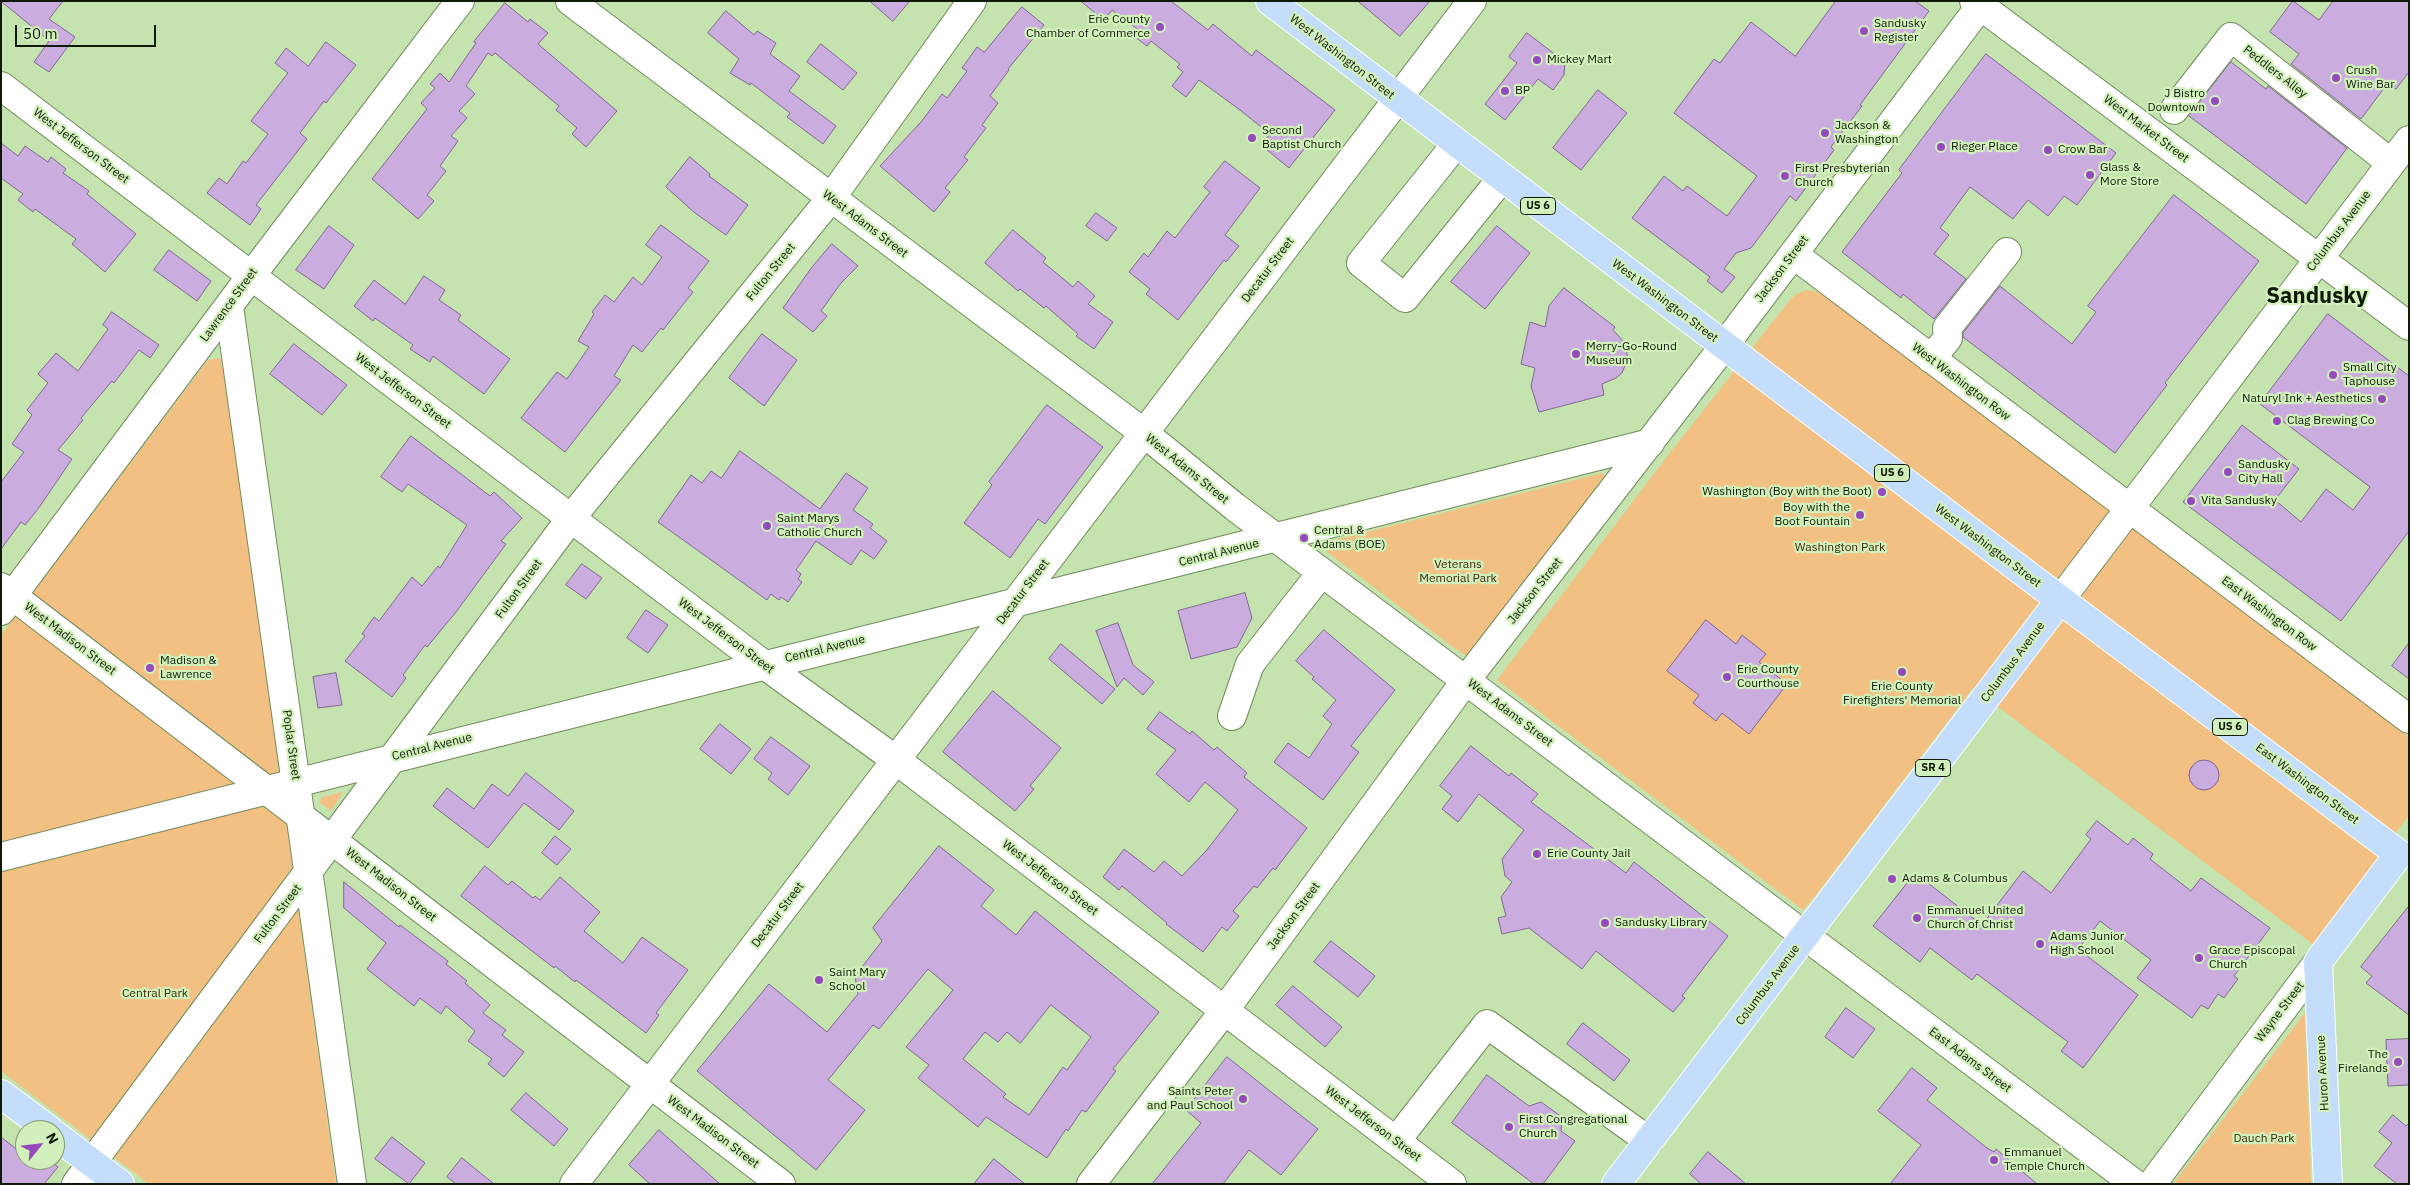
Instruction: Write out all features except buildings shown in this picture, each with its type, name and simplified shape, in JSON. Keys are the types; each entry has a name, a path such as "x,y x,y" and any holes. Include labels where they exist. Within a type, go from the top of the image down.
{"main road":[{"name":"West Washington Street","path":"1270,1 1456,144 2060,600"},
{"name":"East Washington Street","path":"2060,600 2406,852"},
{"name":"Columbus Avenue","path":"1616,1184 2060,600"},
{"name":"Wayne Street","path":"2318,962 2406,852"},
{"name":"Huron Avenue","path":"2318,962 2328,1184"},
{"path":"1,1094 36,1120"},
{"path":"65,1147 84,1173 120,1184"}],"street":[{"name":"Lawrence Street","path":"5,598 460,1"},
{"name":"West Adams Street","path":"570,1 1144,433 1235,507 1805,936"},
{"name":"Fulton Street","path":"84,1173 571,518 831,198 972,1"},
{"name":"Decatur Street","path":"574,1184 1472,1"},
{"name":"Jackson Street","path":"1091,1184 1224,1012 1466,680 1724,346 1979,3"},
{"name":"West Market Street","path":"1979,3 2409,326"},
{"name":"Peddlers Alley","path":"2174,110 2231,37 2391,163"},
{"name":"West Jefferson Street","path":"1,86 763,664 896,760 1452,1184"},
{"name":"Columbus Avenue","path":"2060,600 2409,140"},
{"path":"1456,144 1361,263 1405,298 1502,178"},
{"name":"West Washington Row","path":"1793,254 2128,509"},
{"path":"1930,359 1948,338 1947,328 2011,254"},
{"name":"Poplar Street","path":"229,306 352,1184"},
{"name":"Central Avenue","path":"1,858 296,780 1278,538 1650,442"},
{"name":"East Washington Row","path":"2128,509 2409,719"},
{"path":"1232,716 1250,664 1322,572"},
{"name":"West Madison Street","path":"5,598 266,788 649,1084 782,1184"},
{"name":"East Adams Street","path":"1805,936 2135,1184"},
{"name":"Wayne Street","path":"2152,1184 2318,962"},
{"path":"1396,1141 1487,1024 1649,1141"}],"green space":[{"name":"Washington Park","path":"1807,290 1822,293 2409,737 2409,815 2314,945 1973,688 1803,910 1497,680 1666,458 1789,301 1798,293"},
{"name":"Central Park","path":"218,358 230,364 289,841 336,1184 149,1184 1,1071 1,635 208,360"},
{"name":"Veterans Memorial Park","path":"1602,473 1607,477 1470,656 1466,656 1454,648 1327,552 1325,546 1331,541"},
{"path":"343,792 331,811 319,802 323,797"},
{"name":"Dauch Park","path":"2305,1013 2311,1184 2173,1184"}],"place":[{"name":"Erie County Chamber of Commerce","path":"1160,27"},
{"name":"Sandusky Register","path":"1864,31"},
{"name":"Mickey Mart","path":"1537,60"},
{"name":"Crush Wine Bar","path":"2336,78"},
{"name":"BP","path":"1505,91"},
{"name":"J Bistro Downtown","path":"2215,101"},
{"name":"Jackson & Washington","path":"1825,133"},
{"name":"Second Baptist Church","path":"1252,138"},
{"name":"Rieger Place","path":"1941,147"},
{"name":"Crow Bar","path":"2048,150"},
{"name":"Glass & More Store","path":"2090,175"},
{"name":"First Presbyterian Church","path":"1785,176"},
{"name":"Merry-Go-Round Museum","path":"1576,354"},
{"name":"Small City Taphouse","path":"2333,375"},
{"name":"Naturyl Ink + Aesthetics","path":"2382,399"},
{"name":"Clag Brewing Co","path":"2277,421"},
{"name":"Sandusky City Hall","path":"2228,472"},
{"name":"Washington (Boy with the Boot)","path":"1882,492"},
{"name":"Vita Sandusky","path":"2191,501"},
{"name":"Boy with the Boot Fountain","path":"1860,515"},
{"name":"Saint Marys Catholic Church","path":"767,526"},
{"name":"Central & Adams (BOE)","path":"1304,538"},
{"name":"Madison & Lawrence","path":"150,668"},
{"name":"Erie County Firefighters' Memorial","path":"1902,672"},
{"name":"Erie County Courthouse","path":"1727,677"},
{"name":"Erie County Jail","path":"1537,854"},
{"name":"Adams & Columbus","path":"1892,879"},
{"name":"Emmanuel United Church of Christ","path":"1917,918"},
{"name":"Sandusky Library","path":"1605,923"},
{"name":"Adams Junior High School","path":"2040,944"},
{"name":"Grace Episcopal Church","path":"2199,958"},
{"name":"Saint Mary School","path":"819,980"},
{"name":"The Firelands","path":"2398,1062"},
{"name":"Saints Peter and Paul School","path":"1243,1099"},
{"name":"First Congregational Church","path":"1509,1127"},
{"name":"Emmanuel Temple Church","path":"1994,1160"}],"district":[{"name":"Sandusky","path":"2317,297"}]}
